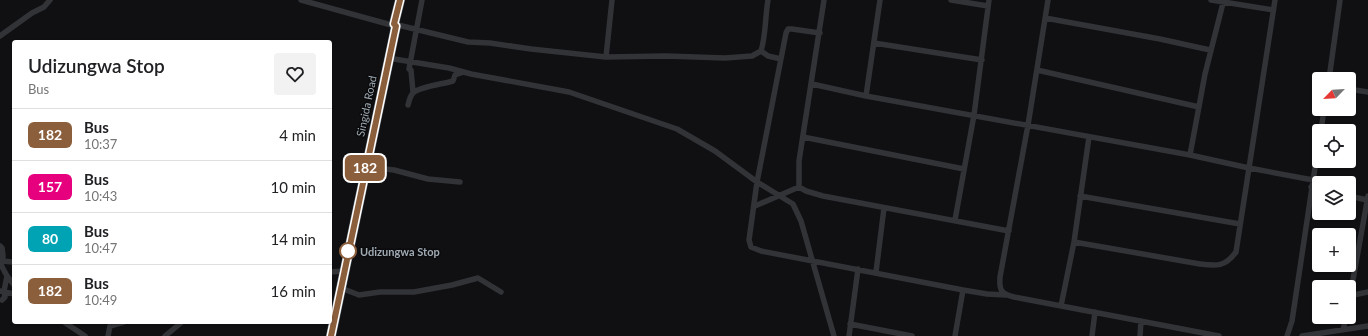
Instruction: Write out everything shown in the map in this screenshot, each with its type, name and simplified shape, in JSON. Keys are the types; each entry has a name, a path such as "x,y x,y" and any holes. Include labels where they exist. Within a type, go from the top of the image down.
{"highway":[{"name":"Singida Road","path":"331,336 400,0"}],"street":[{"path":"0,36 32,13 44,7 50,0"},
{"path":"301,0 395,25 468,42 490,42 546,51 606,57 666,56 725,58 752,56 761,51 768,0"},
{"path":"408,105 413,92 411,70 409,69 422,0"},
{"path":"606,57 612,0"},
{"path":"799,187 799,161 824,0"},
{"path":"866,96 880,0"},
{"path":"951,0 989,3 974,115 954,220"},
{"path":"1006,296 1001,291 999,285 1028,125 1048,0"},
{"path":"1211,0 1222,3 1273,10"},
{"path":"1074,242 1213,265 1221,264 1230,260 1236,252 1275,0"},
{"path":"1330,72 1340,0"},
{"path":"1190,155 1210,50 1222,3"},
{"path":"1045,18 1160,39 1210,50"},
{"path":"820,33 788,29 786,33 757,182 749,240 751,248 963,290 1006,296 1219,336"},
{"path":"874,43 982,60"},
{"path":"761,51 768,56 781,59"},
{"path":"388,58 449,68 569,92 677,129 716,152 757,182 793,204 813,261 834,336"},
{"path":"1037,70 1199,107"},
{"path":"413,92 423,88 453,81 455,76 464,72"},
{"path":"812,84 866,96 1190,155 1312,180"},
{"path":"1356,90 1368,92"},
{"path":"1061,306 1074,242 1089,137"},
{"path":"803,138 964,169"},
{"path":"366,167 394,170 428,179 460,182"},
{"path":"1287,336 1292,321 1312,184"},
{"path":"754,206 799,187"},
{"path":"799,187 822,196 1009,231"},
{"path":"1080,196 1240,224"},
{"path":"1352,280 1368,198 1356,197"},
{"path":"876,272 884,208"},
{"path":"0,246 2,248 1,263 12,282"},
{"path":"1,263 12,262"},
{"path":"848,336 858,269"},
{"path":"332,272 344,272"},
{"path":"2,300 4,298 2,291 7,276"},
{"path":"341,288 360,295 380,292 414,292 452,285 478,278 501,292"},
{"path":"955,336 963,290"},
{"path":"2,291 12,294"},
{"path":"1356,296 1368,292"},
{"path":"1092,336 1095,312"},
{"path":"1140,336 1141,321"},
{"path":"67,324 85,336"},
{"path":"108,336 109,324"},
{"path":"165,336 180,324"},
{"path":"850,324 912,336"},
{"path":"1343,330 1344,324"},
{"path":"1303,336 1368,326"}],"bus line":[{"name":"182","path":"331,336 388,58 396,26 394,24 400,0"}],"place":[{"name":"Udizungwa Stop","path":"348,251"}]}
